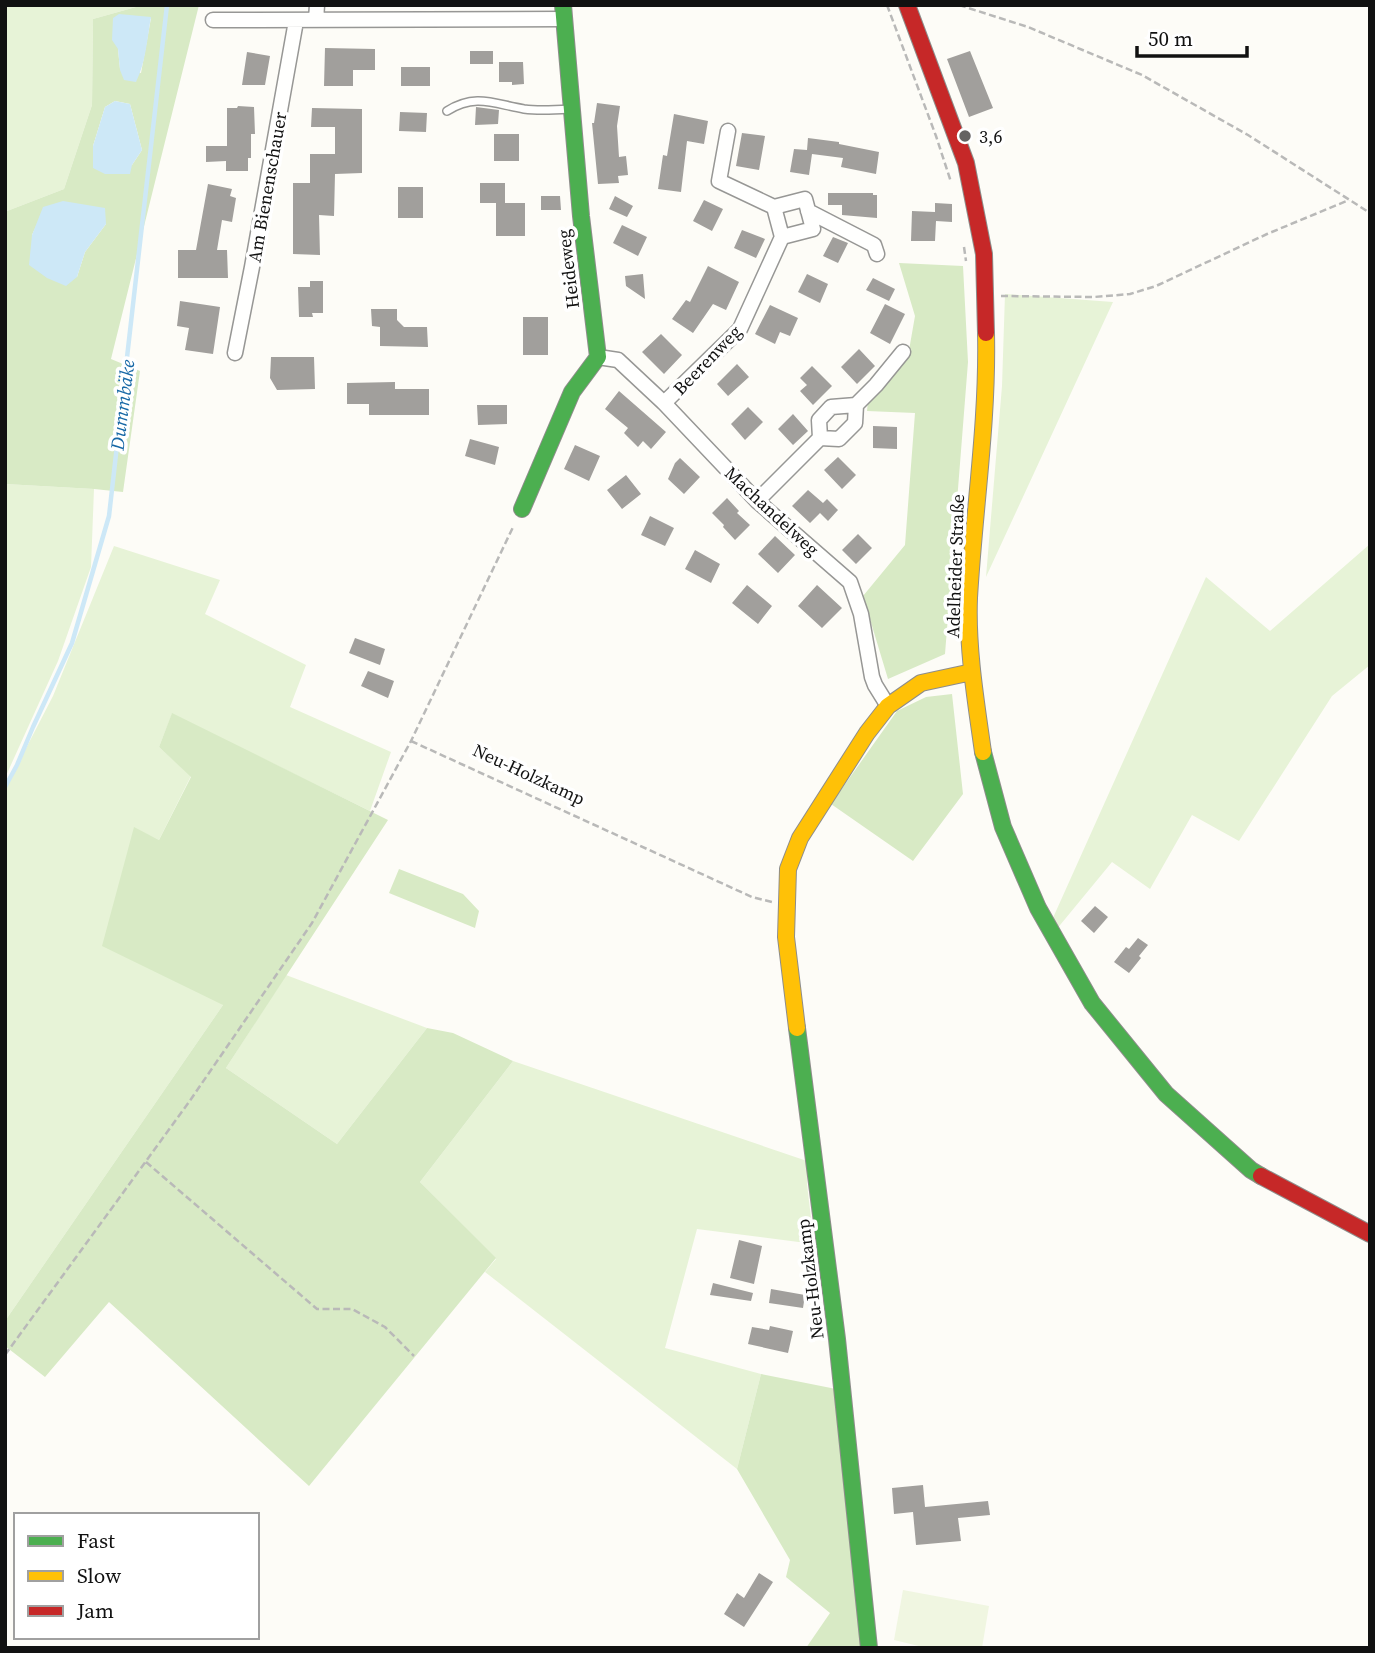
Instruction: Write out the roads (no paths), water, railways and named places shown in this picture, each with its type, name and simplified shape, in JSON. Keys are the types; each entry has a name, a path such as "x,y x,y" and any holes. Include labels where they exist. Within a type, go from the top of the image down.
{"street":[{"path":"316,20 317,5"},
{"name":"Adelheider Straße","path":"907,5 967,163 984,254 987,375 969,601 972,672 983,752 1003,827 1038,908 1092,1003 1166,1094 1251,1170 1370,1234"},
{"path":"213,20 296,21 563,12"},
{"name":"Heideweg","path":"563,12 581,216 598,357"},
{"name":"Am Bienenschauer","path":"235,353 296,21"},
{"path":"728,131 719,181 774,207 805,199 813,229 782,237 774,207"},
{"path":"808,211 874,245 877,254"},
{"name":"Beerenweg","path":"664,403 740,329 782,237"},
{"path":"820,438 819,420 831,407 856,405 903,352"},
{"path":"522,509 572,392 598,357"},
{"name":"Machandelweg","path":"598,357 618,359 757,501 849,582 861,614 874,685 888,706"},
{"path":"757,501 820,438 839,439 855,423 856,405"},
{"name":"Neu-Holzkamp","path":"869,1648 837,1339 786,937 788,869 800,838 867,733 888,706 921,683 972,672"}],"lane":[{"path":"447,111 458,104 482,101 533,110 572,109"}],"water":[{"path":"119,14 151,17 144,58 136,82 124,80 118,49 112,40 113,18"},
{"path":"115,101 130,104 142,150 132,165 130,174 105,174 93,168 93,146 105,107"},
{"path":"63,201 105,208 106,224 85,252 77,277 66,286 47,278 29,265 32,235 43,207"}],"waterway":[{"name":"Dummbäke","path":"5,787 72,643 109,516 167,5"}],"place":[{"name":"3,6","path":"965,136"}]}
